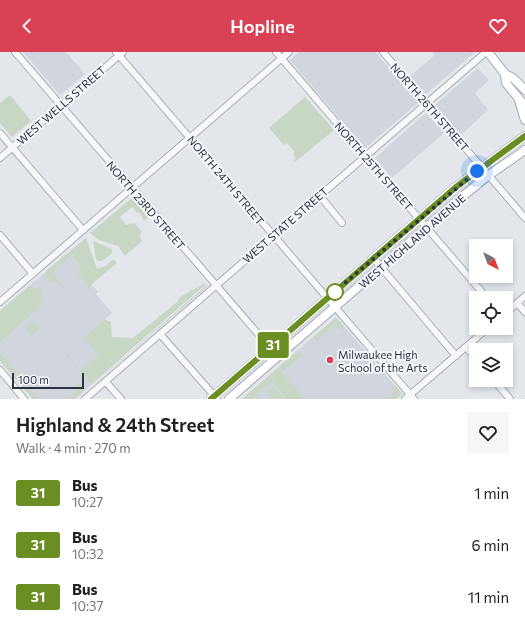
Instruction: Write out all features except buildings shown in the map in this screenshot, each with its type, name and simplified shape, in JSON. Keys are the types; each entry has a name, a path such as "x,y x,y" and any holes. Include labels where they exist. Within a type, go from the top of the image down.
{"main road":[{"path":"487,52 505,74 513,78 525,90"},
{"path":"505,74 506,83 523,102 525,120"},
{"name":"WEST HIGHLAND AVENUE","path":"214,398 419,219 482,167 525,136"},
{"name":"WEST HIGHLAND AVENUE","path":"229,399 489,175 524,151"}],"street":[{"name":"NORTH 23RD STREET","path":"15,52 278,357"},
{"name":"NORTH 25TH STREET","path":"276,52 481,291"},
{"path":"0,302 289,52"},
{"name":"NORTH 26TH STREET","path":"382,52 525,218"},
{"name":"WEST STATE STREET","path":"85,399 487,52"},
{"name":"WEST WELLS STREET","path":"0,158 119,53"},
{"name":"NORTH 24TH STREET","path":"119,53 273,236 336,307 409,398"},
{"path":"0,133 84,230"},
{"path":"320,196 342,223"},
{"path":"0,235 33,274"},
{"path":"374,259 456,356"},
{"path":"513,306 525,296"},
{"path":"517,303 525,312"},
{"path":"160,334 214,398"},
{"path":"409,398 480,335"},
{"path":"466,348 469,351"},
{"path":"0,370 24,399"},
{"path":"106,382 121,399"},
{"path":"500,387 510,399"}],"shaded area":[{"path":"23,52 66,52 85,74 60,95"},
{"path":"299,52 375,52 419,102 365,148 290,60"},
{"path":"432,52 475,52 426,94 410,76 435,55"},
{"path":"478,68 489,80 475,93 488,110 461,135 435,105"},
{"path":"426,113 444,133 392,178 375,158"},
{"path":"68,253 80,266 76,270 91,288 93,286 98,292 96,294 112,313 98,325 124,356 75,399 33,399 0,361 0,311"},
{"name":"Milwaukee High School of the Arts","path":"336,317 402,394 396,399 242,399"}],"green space":[{"path":"10,95 31,121 12,137 0,123 0,103"},
{"path":"305,97 334,130 295,162 293,161 296,158 293,154 295,152 287,143 284,145 269,128"},
{"path":"132,198 148,217 144,221 139,212 137,213 132,207 120,217 126,225 135,223 141,231 140,238 142,241 125,256 118,246 99,240 90,233"},
{"path":"86,238 97,269 106,266 113,259 117,263 93,283 90,288 75,271 80,266 71,256 52,272 68,292 66,293 57,282 47,280 46,271"},
{"path":"93,241 112,249 112,253 102,261 98,261 96,259"},
{"path":"205,283 206,284 91,384 80,372 82,370 80,371 63,352 64,350 80,370 98,354 84,338 104,319 111,322 112,337 133,338 177,302 180,297"},
{"path":"207,285 208,286 91,386"},
{"path":"29,286 35,289 40,287 42,291 40,307 0,342 0,311"},
{"path":"335,319 338,319 345,328 341,331 335,325 317,341 313,337"},
{"path":"34,321 40,329 33,336 25,328"},
{"path":"296,352 297,354 300,353 302,355 283,371 279,367"},
{"path":"0,353 39,399 33,399 0,361"},
{"path":"278,368 305,399 287,399 272,381 252,399 242,399"},
{"path":"79,382 86,389 75,399 68,399 77,390 75,385"},
{"path":"395,385 401,392 401,395 396,399 387,399 394,393 390,388"},
{"path":"273,386 284,399 273,399 267,392"}],"bus line":[{"name":"31","path":"211,399 456,187 525,136"}],"place":[{"name":"Milwaukee High School of the Arts","path":"330,360"}],"route":[{"path":"335,292 332,294 456,187 477,171"}]}
